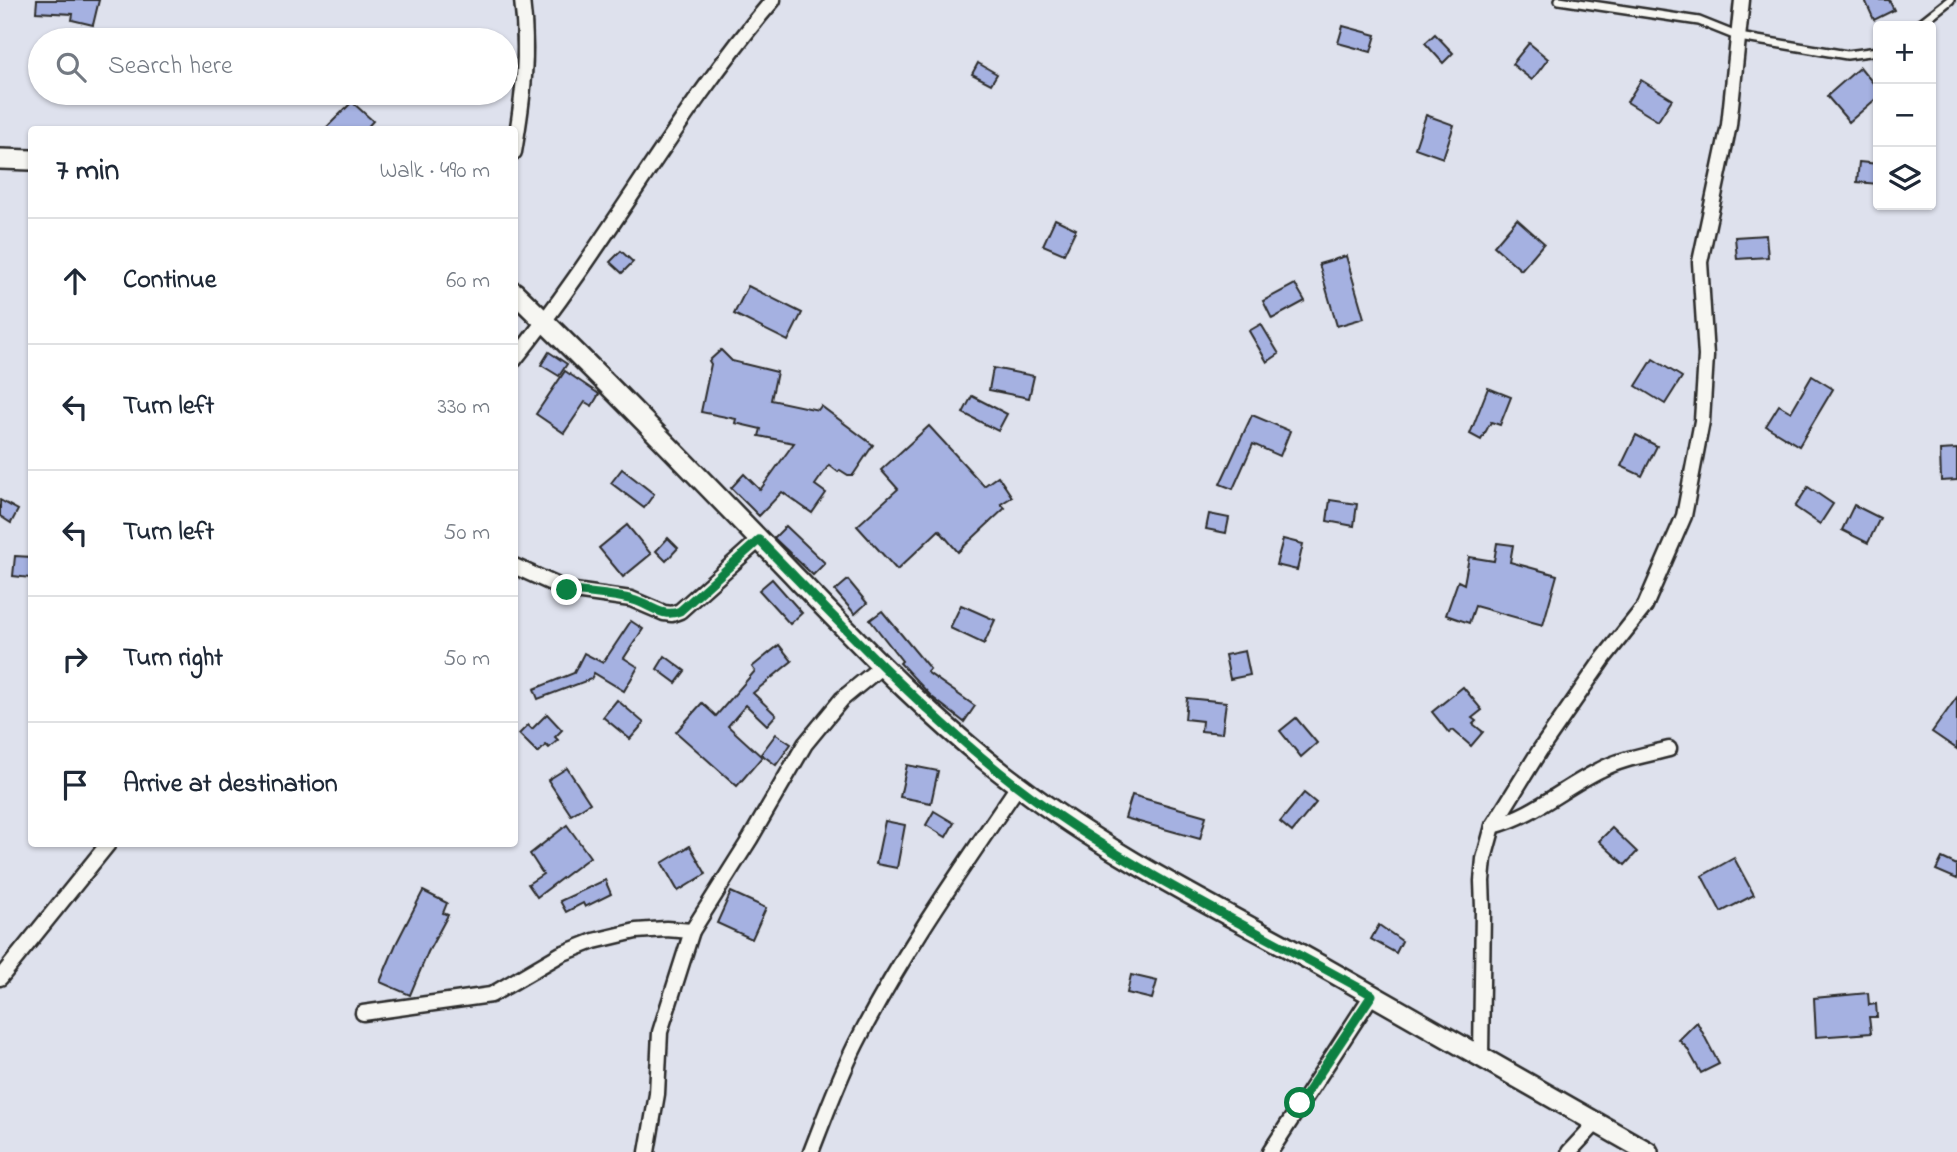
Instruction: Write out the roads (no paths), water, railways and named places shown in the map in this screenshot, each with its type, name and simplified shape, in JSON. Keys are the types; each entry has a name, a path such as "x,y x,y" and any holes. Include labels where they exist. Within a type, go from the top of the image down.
{"main road":[{"path":"0,159 28,160"},
{"path":"518,296 882,666 964,742 1017,786 1088,835 1178,889 1372,995 1648,1152"}],"street":[{"path":"518,128 525,85 526,33 522,0"},
{"path":"518,355 545,322 694,106 754,23 774,0"},
{"path":"1481,1057 1482,881 1484,859 1493,825 1539,750 1603,659 1645,606 1684,516 1702,421 1706,356 1700,262 1729,125 1742,0"},
{"path":"518,568 567,590 631,599 672,614 680,611 759,540"},
{"path":"647,1152 657,1094 660,1032 692,931 750,839 804,744 842,699 882,666"},
{"path":"1493,825 1512,821 1532,811 1602,768 1669,749"},
{"path":"811,1152 855,1045 909,948 1017,786"},
{"path":"0,978 106,847"},
{"path":"363,1013 491,995 561,954 594,941 636,931 692,931"},
{"path":"1270,1152 1372,995"},
{"path":"1569,1152 1596,1123"}],"lane":[{"path":"1559,0 1699,21 1739,37 1846,55 1873,52"},
{"path":"1923,21 1950,0"}]}
